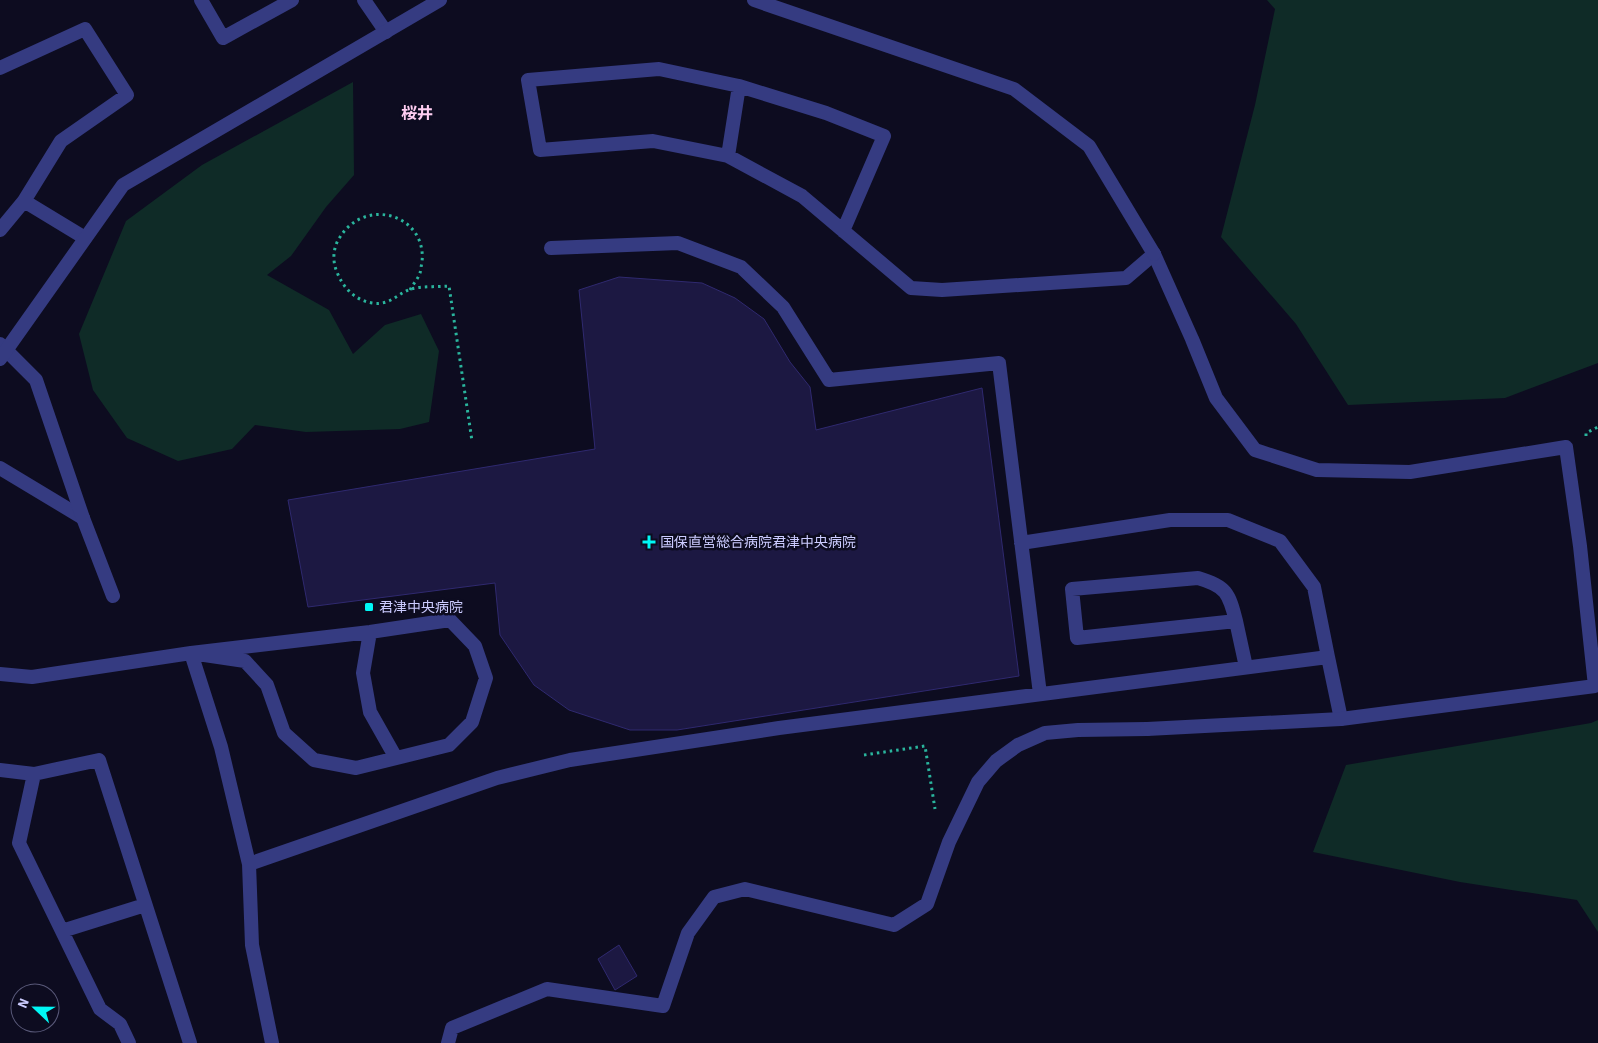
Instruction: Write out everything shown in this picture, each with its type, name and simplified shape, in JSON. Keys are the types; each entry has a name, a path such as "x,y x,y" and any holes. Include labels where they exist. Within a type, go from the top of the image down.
{"street":[{"path":"201,0 223,38 292,0"},
{"path":"364,0 386,32"},
{"path":"113,596 83,518 36,380 2,351 122,185 440,0"},
{"path":"448,1043 452,1028 547,989 663,1006 688,933 714,897 745,889 894,925 928,904 949,842 978,782 996,761 1018,745 1045,733 1341,719 1595,686 1580,546 1566,447 1410,472 1317,470 1255,450 1216,398 1154,254 1088,146 1014,88 754,0"},
{"path":"0,230 24,200 61,141 127,94 85,29 1,72"},
{"path":"843,231 884,136 826,113 740,86 659,69 528,80 540,150 653,141 728,156 802,196 843,231 910,288 942,290 1126,278 1154,254"},
{"path":"728,156 740,86"},
{"path":"24,200 85,238"},
{"path":"551,248 678,243 741,267 782,307 828,380 999,363 1040,694"},
{"path":"0,468 83,518"},
{"path":"1021,543 1170,520 1228,520 1280,541 1314,586 1341,719"},
{"path":"1236,621 1077,638 1072,589 1198,578 1216,583 1230,597 1236,621 1246,667"},
{"path":"0,674 32,677 191,653 370,632 450,620 475,646 486,678 472,722 449,745 356,768 314,760 284,733 267,685 246,661 191,653"},
{"path":"370,632 363,673 370,712 396,758"},
{"path":"191,653 221,747 249,864 252,945 272,1043"},
{"path":"249,864 497,778 570,760 779,728 1328,657"},
{"path":"0,770 34,774 99,760 190,1043"},
{"path":"34,774 19,843 100,1009 120,1024 129,1043"},
{"path":"62,931 145,906"}],"path":[{"path":"410,290 420,272 423,252 416,234 402,220 382,213 363,216 346,227 335,243 333,264 340,282 354,296 373,303 393,300 410,290 449,286 472,441"},
{"path":"864,755 925,746 936,809"}],"green space":[{"path":"1267,0 1598,0 1598,363 1505,398 1348,405 1296,324 1221,237 1255,105 1275,9"},
{"path":"353,82 354,175 326,207 291,256 267,275 329,310 353,354 385,325 421,314 439,351 429,422 400,429 306,432 255,425 232,449 178,461 127,438 93,390 79,334 126,221 202,165"},
{"path":"1598,720 1598,932 1577,900 1460,882 1313,852 1346,765 1591,723"}],"building":[{"name":"国保直営総合病院君津中央病院","path":"619,277 702,283 735,298 764,319 790,362 810,387 816,430 982,388 1019,676 677,730 630,730 569,710 534,685 500,635 495,583 308,607 288,500 595,449 579,290"},
{"path":"619,945 637,976 615,990 598,959"}],"place":[{"name":"国保直営総合病院君津中央病院","path":"649,542"},
{"name":"君津中央病院","path":"369,607"}],"district":[{"name":"桜井","path":"417,113"}]}
